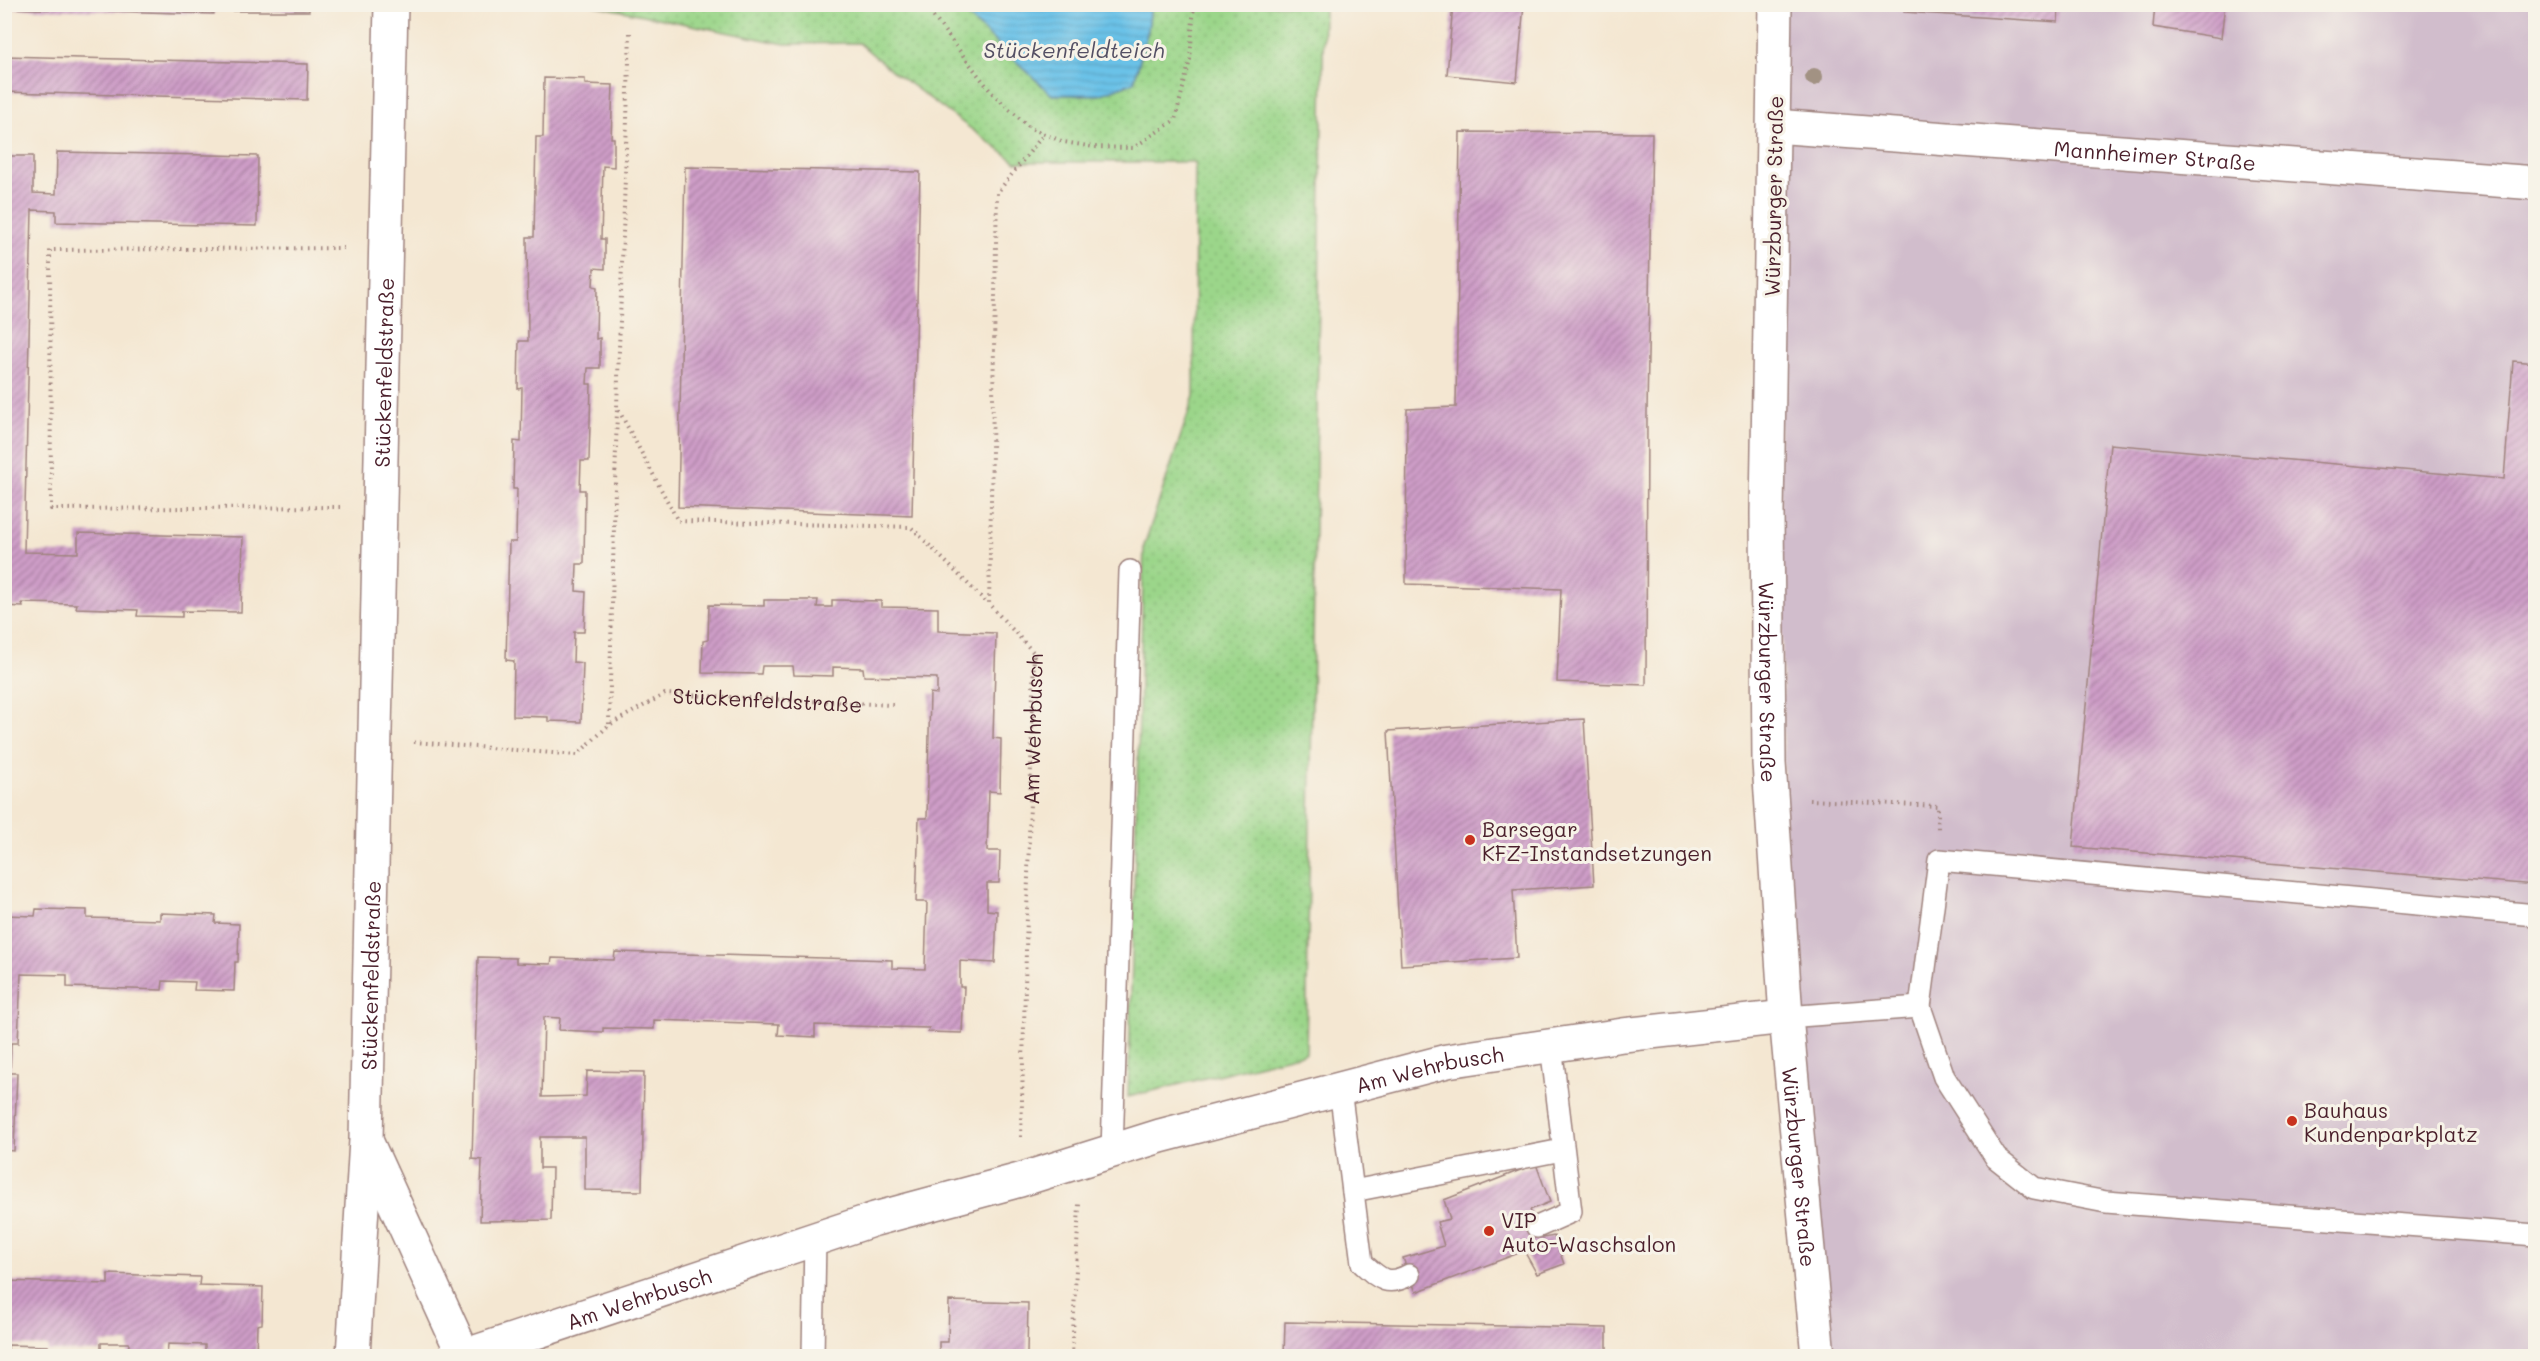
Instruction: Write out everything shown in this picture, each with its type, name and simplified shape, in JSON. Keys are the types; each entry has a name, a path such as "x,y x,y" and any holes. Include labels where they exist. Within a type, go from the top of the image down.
{"street":[{"name":"Stückenfeldstraße","path":"353,1356 366,1140 391,4"},
{"name":"Würzburger Straße","path":"1776,4 1767,513 1768,763 1786,1017 1818,1356"},
{"name":"Mannheimer Straße","path":"1774,126 2535,183"},
{"name":"Am Wehrbusch","path":"464,1356 875,1219 1020,1180 1112,1151 1447,1061 1551,1045 1786,1017"},
{"name":"Stückenfeldstraße","path":"366,1140 464,1356"}],"lane":[{"path":"1112,1151 1130,570"},
{"path":"2535,915 1939,860 1920,1007 1944,1077 1996,1158 2034,1188 2106,1202 2535,1235"},
{"path":"1786,1017 1920,1007"},
{"path":"1537,1227 1571,1212 1551,1045"},
{"path":"1340,1089 1362,1263 1380,1279 1396,1282 1409,1275"},
{"path":"1353,1191 1562,1150"},
{"path":"813,1356 815,1238"}],"path":[{"path":"914,4 929,11 992,93 1030,128 1064,142 1094,147 1133,148 1175,120 1190,60 1194,4"},
{"path":"609,725 630,33"},
{"path":"989,604 997,193 1044,134"},
{"path":"380,507 51,509 50,250 385,248"},
{"name":"Am Wehrbusch","path":"617,407 678,521 911,527 989,604 1034,653 1020,1180"},
{"name":"Stückenfeldstraße","path":"375,740 577,755 609,725 665,694 893,705"},
{"path":"1771,798 1938,806 1939,860"},
{"path":"1072,1356 1081,1161"}],"shaded area":[{"path":"1775,5 2535,5 2535,1356 1818,1356 1786,1017"}],"green space":[{"path":"593,5 956,5 1052,95 1099,95 1134,82 1148,30 1151,5 1324,5 1306,1053 1128,1097 1144,546 1194,396 1195,162 1016,162 891,70 859,43 785,44"}],"water":[{"name":"Stückenfeldteich","path":"956,5 1151,5 1148,30 1134,82 1099,95 1052,95"}],"building":[{"path":"4,4 309,4 309,11 215,11 214,14 4,8"},
{"path":"1453,4 1524,4 1517,82 1447,75"},
{"path":"2155,4 2225,4 2221,38 2153,27"},
{"path":"1904,5 2059,5 2058,22 1904,12"},
{"path":"4,56 308,64 307,100 4,92"},
{"path":"544,78 585,79 585,84 613,85 611,138 614,138 614,167 603,166 601,239 605,239 605,269 594,268 593,286 597,287 596,339 600,338 600,368 588,368 587,384 591,384 589,461 581,461 580,490 585,490 584,564 577,564 576,591 586,592 584,632 574,632 573,662 583,663 581,722 548,721 548,717 513,716 514,661 506,660 509,542 516,542 517,489 513,489 514,441 521,442 522,388 518,389 519,341 528,341 527,237 534,237 536,137 543,137"},
{"path":"1460,132 1652,133 1647,412 1646,685 1557,682 1561,589 1406,584 1407,409 1456,407"},
{"path":"57,152 258,156 257,226 56,222 56,211 32,210 24,552 78,553 78,533 243,537 241,612 182,611 182,617 137,616 138,610 76,608 77,604 22,603 23,607 4,606 4,156 33,156 33,193 56,194"},
{"path":"685,167 920,172 912,516 678,507"},
{"path":"2513,361 2536,363 2536,885 2073,847 2110,444 2504,479"},
{"path":"764,600 818,600 817,607 832,607 832,600 835,600 881,601 881,607 938,608 938,631 996,633 993,738 1001,739 1000,792 989,791 987,851 1000,851 999,883 987,883 987,910 997,911 995,963 960,961 960,987 964,987 962,1033 928,1032 929,1028 815,1025 815,1037 778,1035 779,1024 654,1020 654,1029 603,1028 603,1032 559,1030 560,1018 544,1017 542,1097 586,1096 587,1071 644,1072 642,1191 585,1190 585,1137 540,1137 540,1168 552,1168 551,1220 480,1221 482,1160 472,1159 478,957 516,958 516,963 551,964 552,958 614,960 615,952 892,960 892,968 925,969 927,902 916,902 919,818 927,818 930,693 937,694 937,678 864,676 863,668 833,667 833,676 794,675 793,666 762,666 761,674 702,673 703,641 708,640 709,605 764,606"},
{"path":"1584,719 1594,885 1513,890 1517,958 1401,965 1388,731"},
{"path":"36,909 87,910 87,918 160,920 160,913 216,915 215,923 239,924 238,962 235,962 234,991 194,990 195,982 163,981 162,990 67,987 67,975 21,974 18,1043 11,1043 10,1073 17,1073 14,1151 4,1150 4,915 35,916"},
{"name":"VIP Auto-Waschsalon","path":"1536,1164 1550,1202 1530,1210 1543,1238 1554,1236 1564,1264 1537,1274 1524,1251 1416,1292 1403,1258 1444,1246 1437,1222 1450,1219 1444,1200"},
{"path":"108,1274 200,1277 199,1285 263,1287 262,1324 257,1325 256,1356 205,1354 205,1345 168,1344 167,1356 128,1356 129,1343 101,1343 101,1352 48,1351 48,1346 8,1345 8,1350 4,1350 4,1281 108,1284"},
{"path":"949,1301 1028,1303 1027,1354 939,1356 939,1342 948,1342"},
{"path":"1285,1322 1607,1328 1607,1356 1284,1356"}],"place":[{"name":"Barsegar KFZ-Instandsetzungen","path":"1470,840"},
{"name":"Bauhaus Kundenparkplatz","path":"2292,1121"},
{"name":"VIP Auto-Waschsalon","path":"1489,1231"}]}
